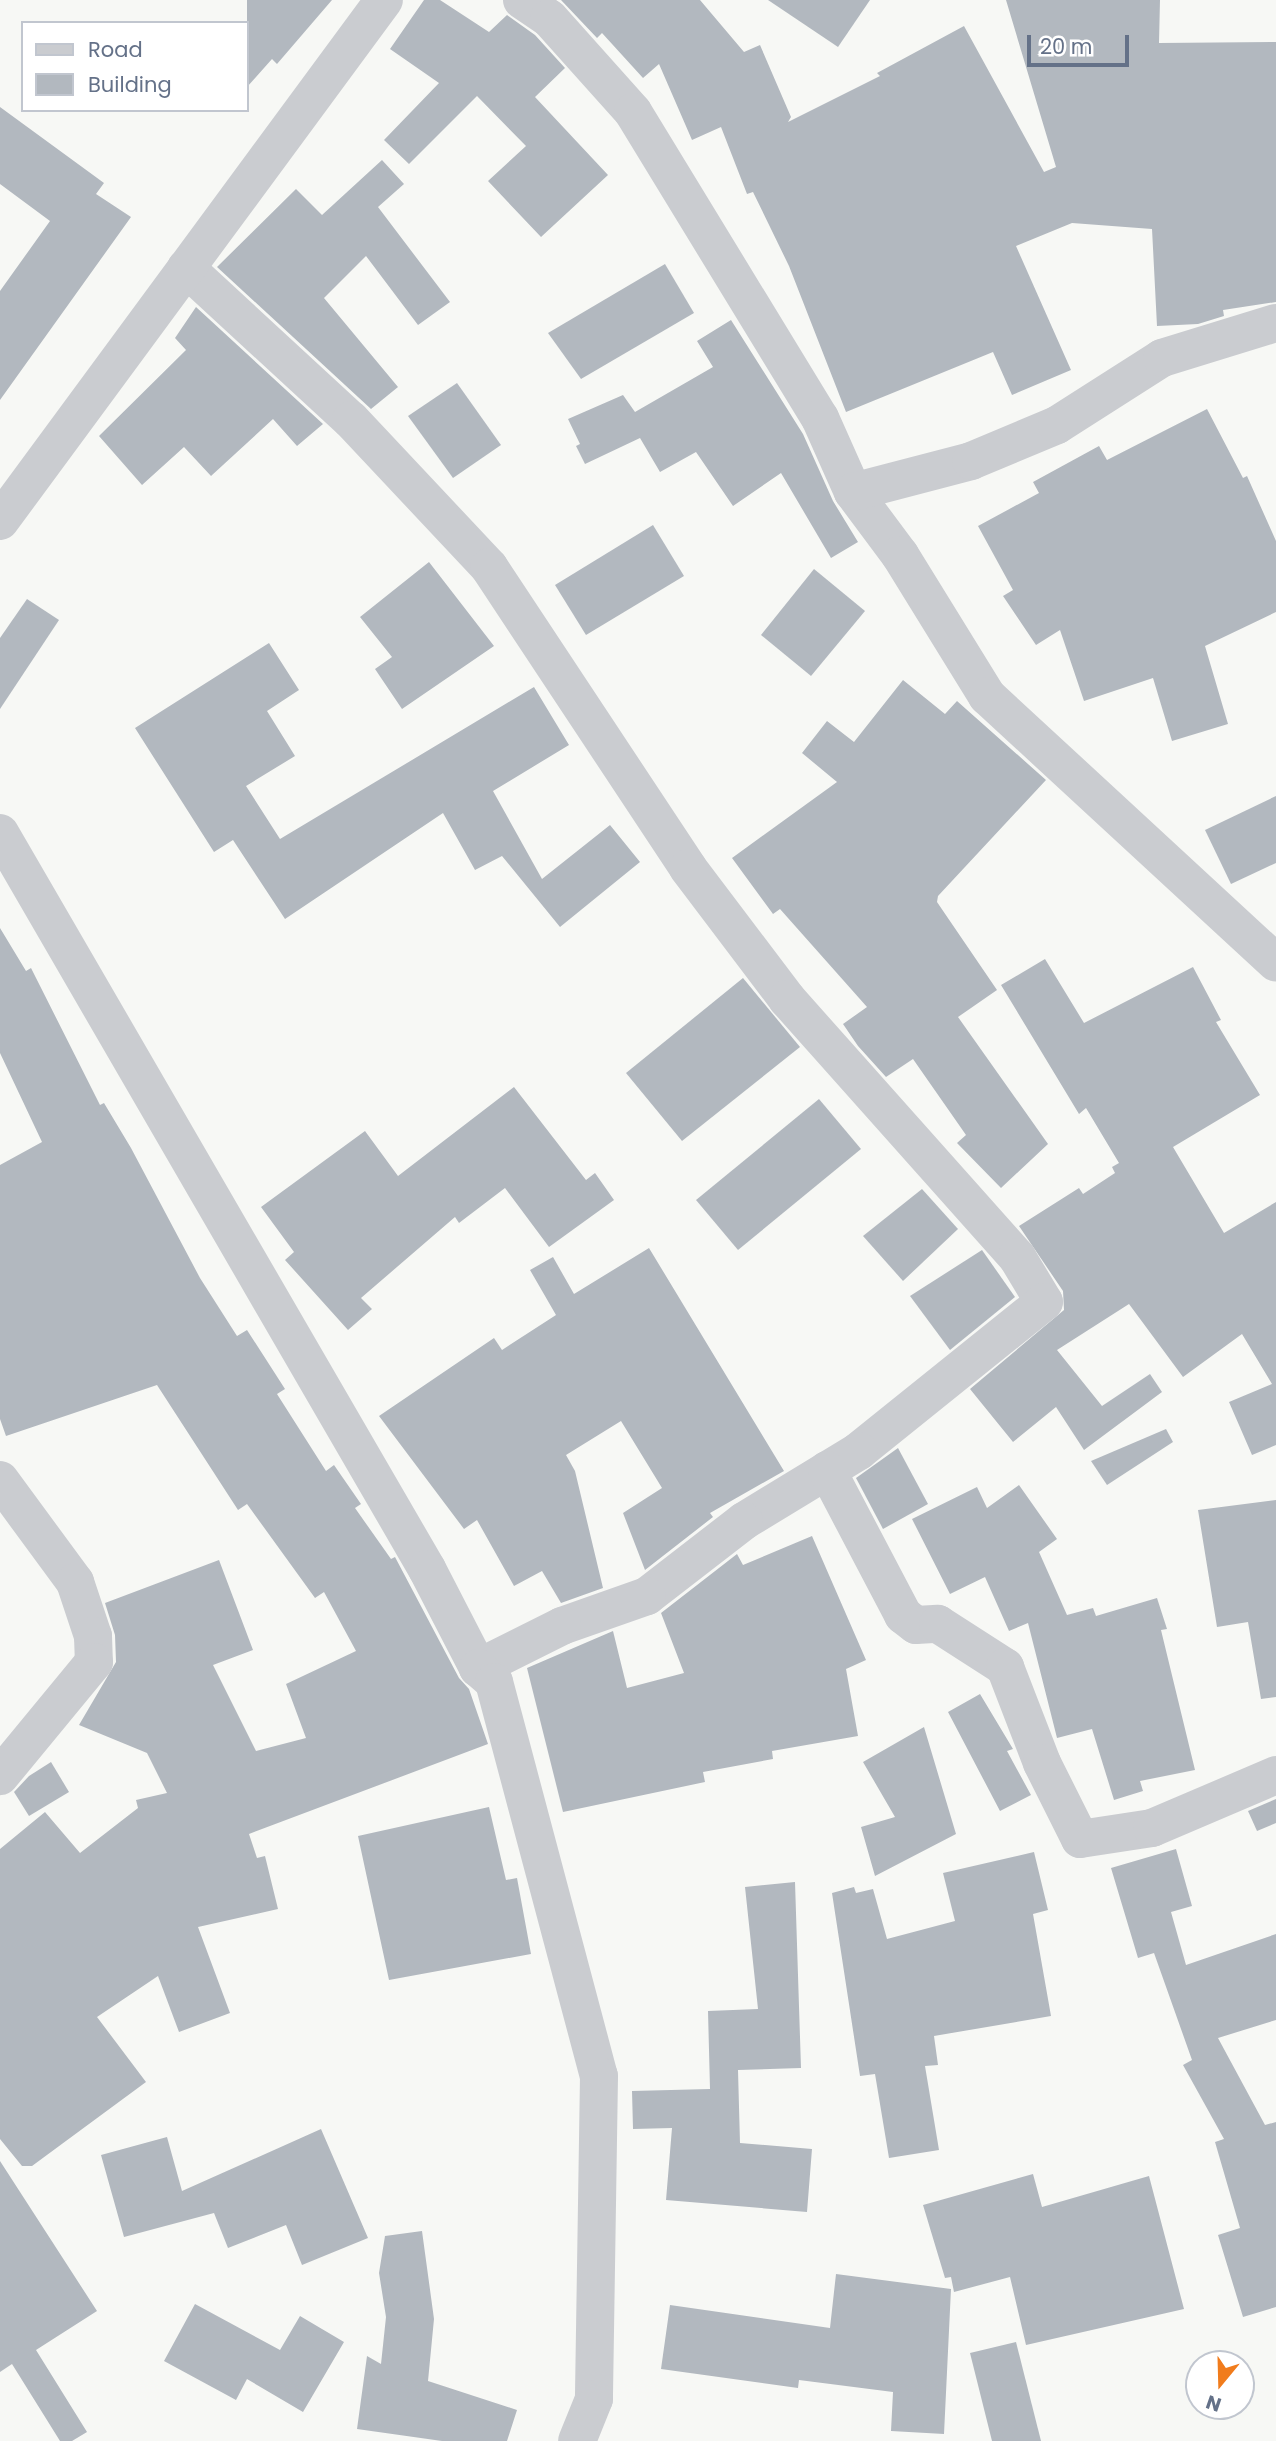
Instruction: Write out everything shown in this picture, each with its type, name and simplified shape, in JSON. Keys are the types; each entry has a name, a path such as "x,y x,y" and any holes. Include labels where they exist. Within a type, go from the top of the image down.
{"street":[{"path":"0,522 384,0"},
{"path":"522,0 549,19 634,112 820,418 853,492 900,555 988,696 1276,963"},
{"path":"186,268 351,420 489,567 688,868 754,956 849,1072 1017,1256 1044,1302 859,1451 744,1521 647,1596 562,1626 478,1668"},
{"path":"853,492 971,461 1057,425 1162,358 1276,323"},
{"path":"0,833 428,1569 478,1668 494,1682 598,2076 594,2399 577,2441"},
{"path":"827,1470 903,1615 916,1625 938,1624 1005,1667 1037,1751 1080,1839 1152,1828 1276,1775"},
{"path":"0,1480 75,1582 93,1636 94,1662 0,1776"}],"building":[{"path":"247,0 332,0 277,64 272,59 248,86"},
{"path":"424,0 440,0 489,32 507,15 535,35 565,68 535,97 608,175 541,237 488,181 526,146 477,96 409,164 384,140 439,83 390,49"},
{"path":"561,0 700,0 744,52 760,45 791,117 788,122 880,76 877,73 964,26 1044,172 1056,167 1006,0 1160,0 1159,43 1276,42 1276,302 1223,310 1224,316 1198,324 1157,326 1152,229 1072,223 1016,246 1071,370 1012,395 993,352 846,412 789,266 753,192 747,194 721,127 692,140 659,64 643,78 602,33 597,38"},
{"path":"768,0 870,0 838,47"},
{"path":"0,107 104,183 96,194 131,217 0,400 0,291 50,221 0,184"},
{"path":"382,160 404,184 378,207 450,302 418,325 366,256 324,298 398,387 371,409 217,267 296,189 322,215"},
{"path":"665,264 694,313 581,379 548,333"},
{"path":"196,307 323,424 297,446 273,419 211,476 184,447 142,485 99,436 186,350 175,338"},
{"path":"731,320 803,434 833,501 858,542 831,558 781,473 733,506 696,452 660,472 640,438 585,464 576,446 580,444 568,419 623,395 635,412 713,367 697,341"},
{"path":"457,383 501,445 453,478 408,416"},
{"path":"1207,409 1243,478 1247,476 1276,541 1276,612 1205,646 1228,724 1172,741 1153,678 1084,701 1060,630 1036,645 1003,596 1013,590 978,526 1039,493 1033,482 1099,446 1107,460"},
{"path":"653,525 684,576 586,635 555,585"},
{"path":"429,562 494,646 402,709 375,669 392,657 360,617"},
{"path":"814,569 865,611 811,676 761,635"},
{"path":"27,599 59,620 0,709 0,638"},
{"path":"269,643 299,690 267,711 295,756 246,786 280,839 534,687 569,745 493,791 542,879 610,825 640,862 560,927 502,856 475,870 443,813 285,919 233,840 214,852 135,728"},
{"path":"903,680 945,714 957,701 1046,780 938,896 937,902 997,990 958,1017 1048,1144 1001,1188 957,1143 966,1135 913,1059 886,1077 858,1046 843,1024 867,1007 780,909 773,914 732,858 837,782 802,753 827,721 854,742"},
{"path":"1276,796 1276,863 1231,884 1205,830"},
{"path":"0,928 26,971 31,968 100,1105 104,1103 131,1148 200,1278 237,1336 247,1330 285,1389 277,1394 326,1471 334,1465 361,1504 355,1508 391,1559 395,1557 459,1678 469,1689 488,1744 249,1834 257,1858 265,1856 278,1909 198,1927 230,2013 179,2032 158,1976 97,2017 146,2082 32,2166 22,2166 0,2139 0,1849 45,1812 80,1853 138,1808 136,1800 167,1793 147,1753 79,1725 116,1662 115,1635 105,1603 219,1560 253,1650 213,1665 256,1751 306,1738 286,1684 356,1651 324,1592 315,1598 247,1504 238,1510 157,1385 6,1436 0,1419 0,1165 42,1142 0,1053"},
{"path":"1045,959 1084,1023 1193,967 1221,1020 1216,1022 1260,1095 1173,1147 1224,1233 1276,1202 1276,1445 1252,1455 1229,1402 1272,1384 1242,1334 1183,1377 1129,1304 1057,1350 1102,1406 1150,1374 1162,1392 1084,1450 1056,1407 1013,1442 970,1389 1064,1310 1063,1291 1019,1226 1079,1188 1083,1194 1115,1173 1112,1167 1119,1163 1086,1108 1079,1114 1001,985"},
{"path":"743,978 800,1047 682,1141 626,1073"},
{"path":"514,1087 586,1180 595,1173 614,1200 549,1247 505,1188 459,1223 455,1217 361,1298 372,1309 348,1330 285,1260 294,1252 261,1207 365,1131 398,1176"},
{"path":"819,1099 861,1149 738,1250 696,1200"},
{"path":"922,1189 958,1229 903,1281 863,1236"},
{"path":"649,1248 784,1471 710,1513 713,1517 645,1570 623,1513 662,1488 621,1421 566,1455 575,1471 603,1588 561,1603 542,1571 514,1586 477,1520 464,1529 379,1416 494,1338 502,1350 556,1315 530,1270 553,1257 574,1294"},
{"path":"982,1250 1015,1297 950,1350 910,1296"},
{"path":"1166,1429 1173,1442 1107,1485 1091,1461"},
{"path":"898,1448 928,1504 883,1529 856,1478"},
{"path":"1019,1485 1057,1539 1039,1552 1067,1615 1093,1608 1096,1616 1157,1598 1167,1629 1161,1630 1195,1770 1140,1781 1143,1791 1114,1800 1092,1729 1057,1738 1028,1623 1009,1631 985,1577 950,1594 912,1519 977,1487 987,1508"},
{"path":"1276,1500 1276,1697 1261,1699 1248,1622 1217,1627 1198,1510"},
{"path":"812,1536 866,1660 846,1669 858,1736 772,1751 773,1759 703,1772 705,1782 563,1812 527,1668 613,1631 627,1688 684,1673 661,1613 737,1554 743,1565"},
{"path":"980,1694 1013,1749 1007,1751 1031,1795 1000,1811 948,1712"},
{"path":"924,1727 956,1834 875,1876 861,1827 895,1817 863,1762"},
{"path":"51,1762 69,1792 29,1816 14,1792 29,1776"},
{"path":"1276,1799 1276,1823 1257,1831 1248,1811"},
{"path":"489,1807 506,1880 517,1878 531,1954 389,1980 358,1836"},
{"path":"1176,1849 1192,1906 1171,1912 1186,1965 1276,1934 1276,2020 1218,2038 1265,2125 1276,2122 1276,2307 1243,2317 1218,2235 1240,2228 1215,2142 1224,2139 1183,2065 1192,2060 1154,1953 1138,1958 1111,1868"},
{"path":"1034,1852 1048,1910 1033,1914 1051,2016 934,2036 938,2065 925,2066 939,2150 889,2158 875,2074 860,2076 832,1893 854,1887 856,1893 873,1889 887,1939 955,1921 943,1873"},
{"path":"795,1882 801,2068 738,2070 740,2143 812,2149 807,2212 666,2200 672,2128 633,2129 632,2091 710,2089 708,2011 758,2009 745,1887"},
{"path":"321,2129 368,2238 302,2265 286,2225 228,2248 214,2213 124,2237 101,2155 167,2137 182,2191"},
{"path":"0,2161 97,2311 36,2350 87,2432 72,2441 60,2441 12,2364 0,2372"},
{"path":"1033,2174 1042,2207 1149,2176 1184,2309 1026,2345 1010,2277 954,2292 951,2277 945,2278 923,2205"},
{"path":"422,2231 434,2319 428,2381 517,2410 507,2441 442,2441 357,2429 367,2356 381,2364 386,2317 379,2273 385,2236"},
{"path":"836,2274 951,2289 944,2434 891,2431 893,2392 799,2380 798,2388 661,2369 670,2305 830,2328"},
{"path":"195,2304 280,2350 300,2316 344,2342 303,2412 247,2379 236,2400 164,2361"},
{"path":"1016,2342 1041,2441 992,2441 970,2353"}]}
